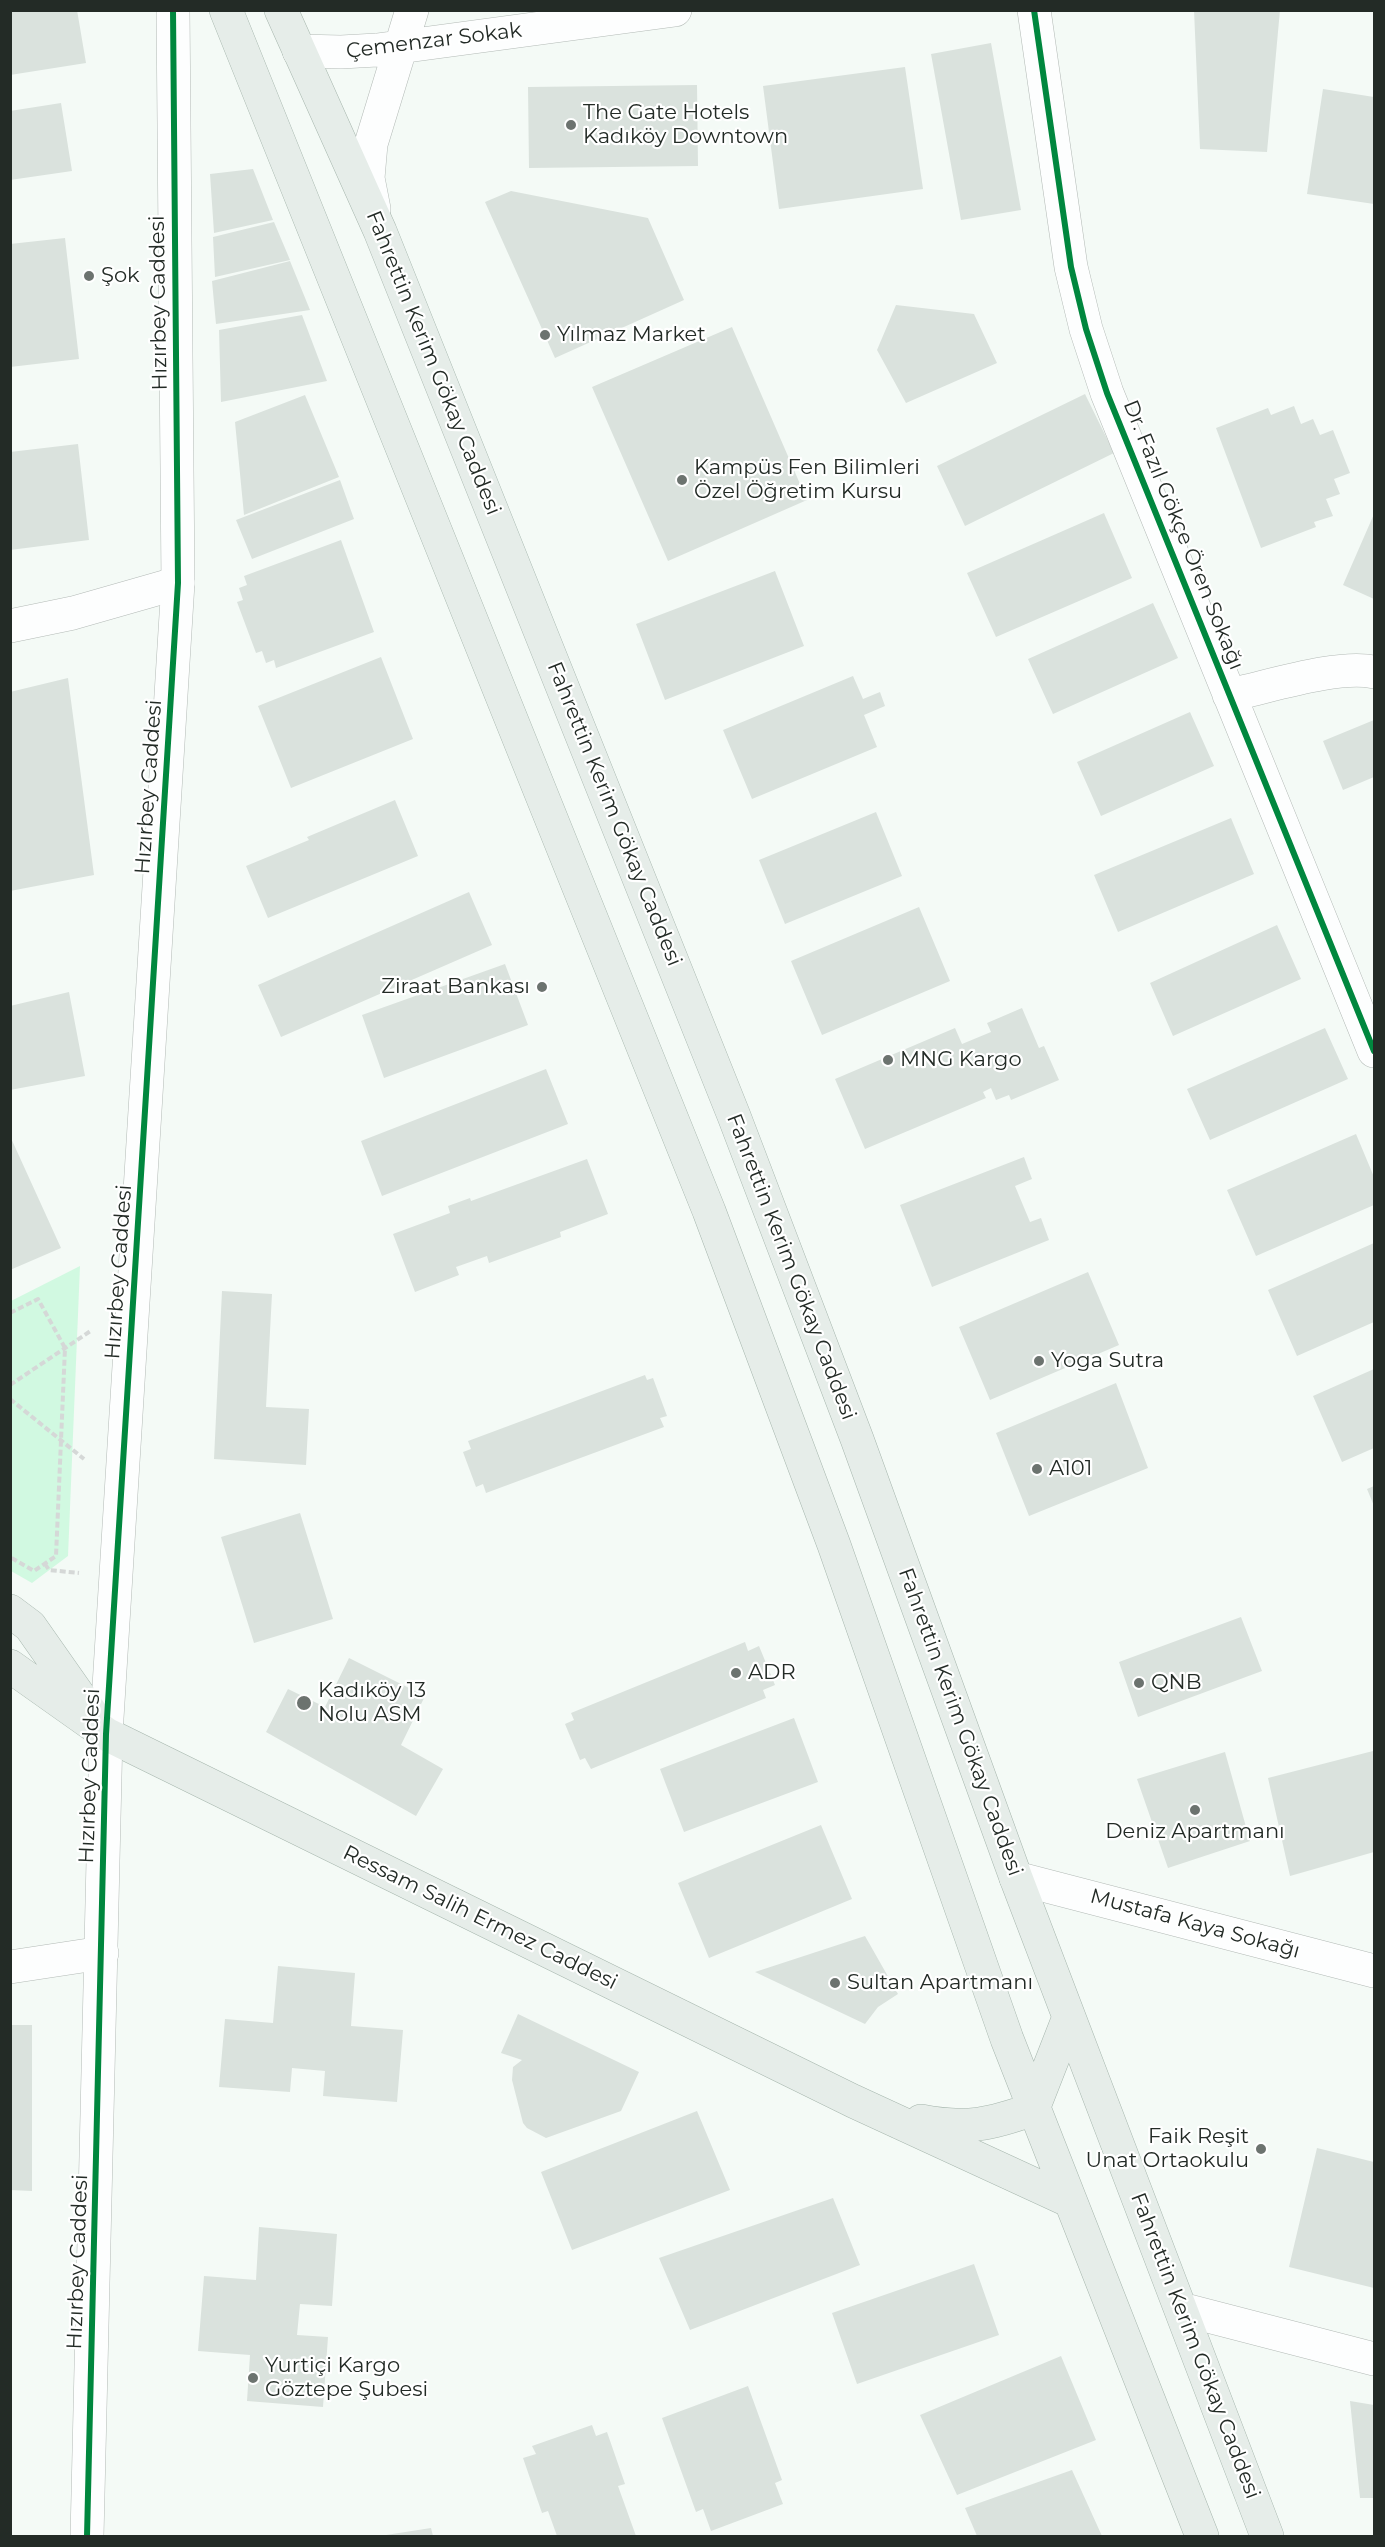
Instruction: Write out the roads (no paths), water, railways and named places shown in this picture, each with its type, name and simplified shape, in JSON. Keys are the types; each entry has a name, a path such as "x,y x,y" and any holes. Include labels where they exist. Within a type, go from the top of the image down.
{"main road":[{"path":"226,10 709,1211 834,1545 1007,2039 1202,2536"},
{"name":"Fahrettin Kerim Gökay Caddesi","path":"281,10 380,231 734,1116 857,1439 1016,1878 1267,2536"},
{"name":"Ressam Salih Ermez Caddesi","path":"10,1611 30,1626 106,1734"},
{"name":"Ressam Salih Ermez Caddesi","path":"10,1666 106,1734 854,2101"},
{"path":"1034,2109 1069,2017"},
{"path":"854,2101 910,2118 954,2126 989,2124 1034,2109"},
{"path":"854,2101 1070,2201"}],"street":[{"name":"Hızırbey Caddesi","path":"87,2536 106,1734 178,583 173,10"},
{"path":"380,231 368,178 369,154 412,10"},
{"name":"Çemenzar Sokak","path":"299,51 341,52 402,47 675,10"},
{"name":"Dr. Fazıl Gökçe Ören Sokağı","path":"1034,10 1071,267 1086,329 1107,393 1374,1051"},
{"path":"10,626 73,614 178,583"},
{"path":"1229,695 1333,672 1357,669 1374,672"},
{"name":"Mustafa Kaya Sokağı","path":"1016,1878 1374,1971"},
{"path":"10,1967 102,1953"},
{"path":"1181,2309 1374,2359"}],"place":[{"name":"The Gate Hotels Kadıköy Downtown","path":"571,125"},
{"name":"Şok","path":"89,276"},
{"name":"Yılmaz Market","path":"545,335"},
{"name":"Kampüs Fen Bilimleri Özel Öğretim Kursu","path":"682,480"},
{"name":"Ziraat Bankası","path":"542,987"},
{"name":"MNG Kargo","path":"888,1060"},
{"name":"Yoga Sutra","path":"1039,1361"},
{"name":"A101","path":"1037,1469"},
{"name":"ADR","path":"736,1673"},
{"name":"QNB","path":"1139,1683"},
{"name":"Kadıköy 13 Nolu ASM","path":"304,1703"},
{"name":"Deniz Apartmanı","path":"1195,1810"},
{"name":"Sultan Apartmanı","path":"835,1983"},
{"name":"Faik Reşit Unat Ortaokulu","path":"1261,2149"},
{"name":"Yurtiçi Kargo Göztepe Şubesi","path":"253,2378"}]}
